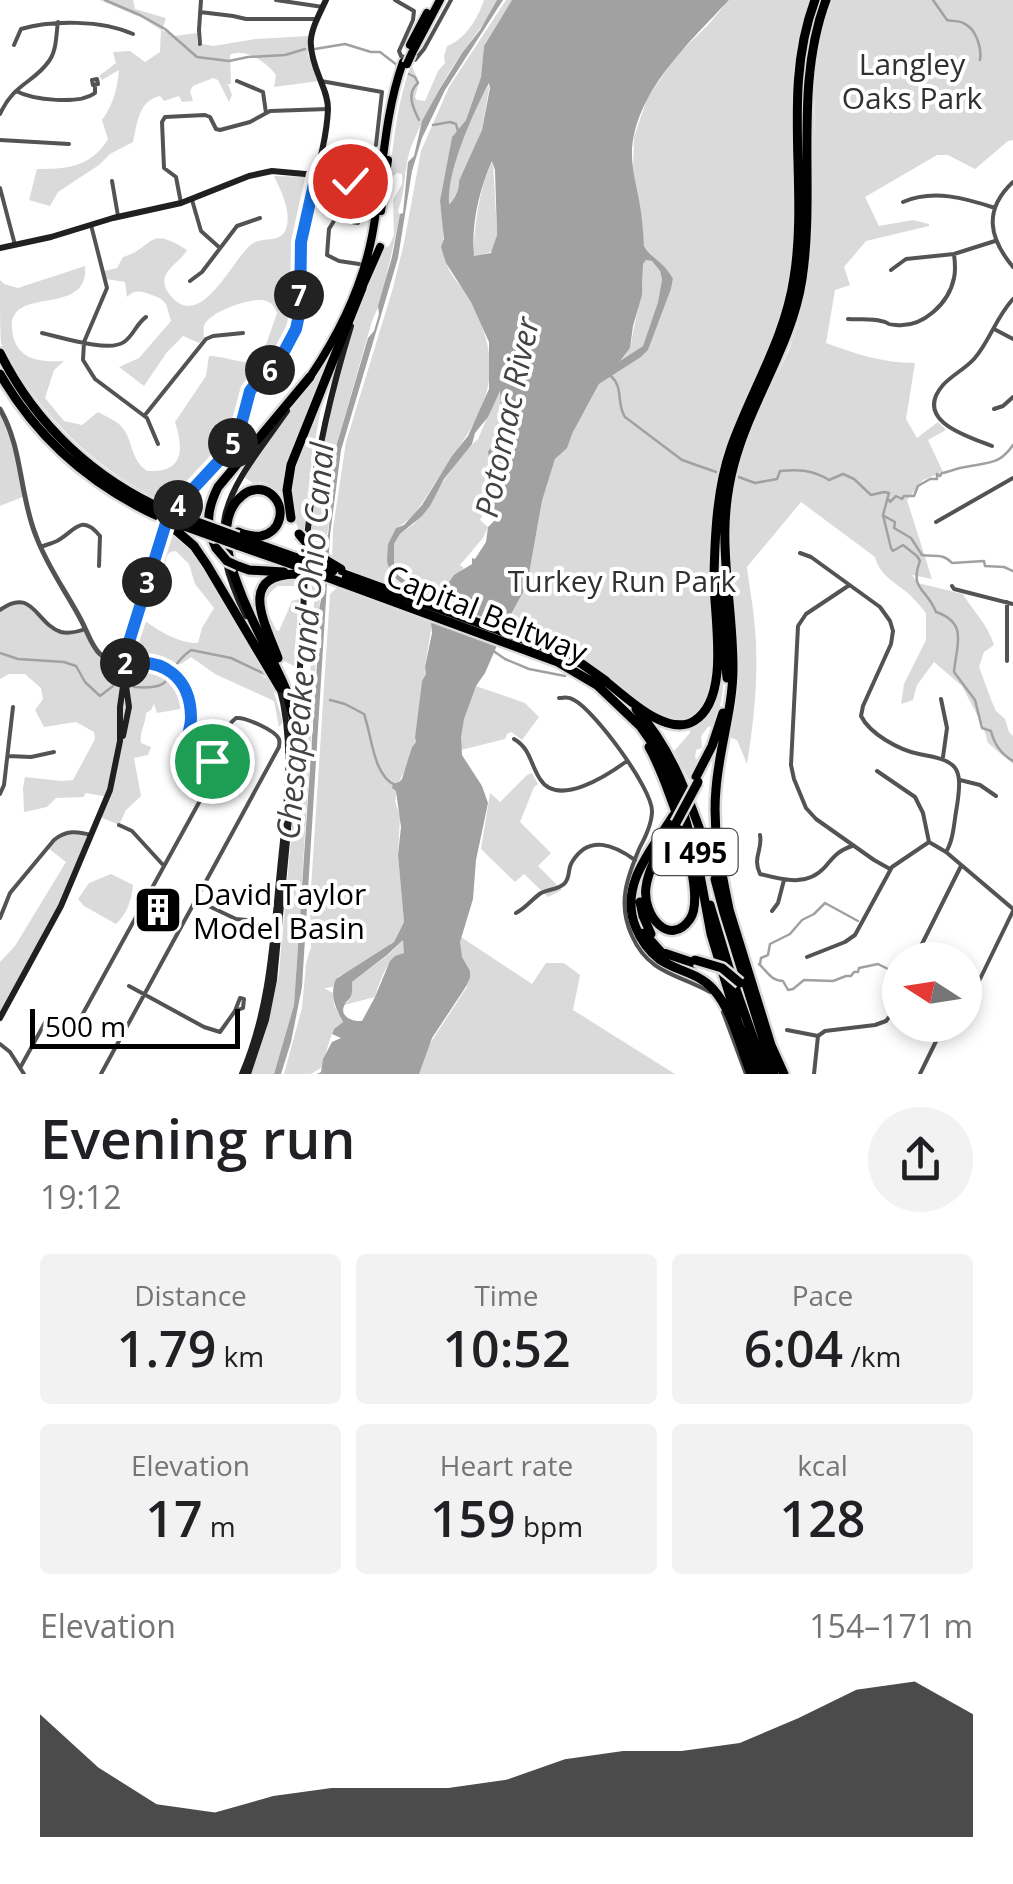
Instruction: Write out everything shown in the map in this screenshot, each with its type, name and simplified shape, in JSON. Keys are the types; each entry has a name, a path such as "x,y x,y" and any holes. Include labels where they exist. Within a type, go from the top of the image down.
{"highway":[{"path":"603,679 668,723 696,720 712,693 717,671 716,541 723,497 740,425 777,342 795,276 798,79 802,45 816,0"},
{"path":"732,458 788,334 802,283 810,66 826,0"},
{"path":"291,518 287,490 291,465 362,288"},
{"name":"Capital Beltway","path":"0,353 28,400 54,432 72,450 163,517 188,518 297,566 340,578"},
{"name":"Capital Beltway","path":"0,374 32,422 98,483 163,517 238,538"},
{"path":"310,377 218,488 208,521 210,536 219,543 226,560 238,566 297,566 379,591"},
{"path":"219,543 233,499 249,486 264,486 274,490 299,534 340,578 379,591"},
{"path":"238,538 262,536 274,530 280,510 273,495 258,489 239,498 230,518 227,546 237,586 278,670 294,721 294,767"},
{"path":"723,497 733,666 715,824 729,909"},
{"path":"163,517 208,564 284,692"},
{"path":"697,780 716,735 726,693 727,662 716,541"},
{"path":"284,692 260,600 271,579 297,566"},
{"name":"Capital Beltway","path":"379,591 582,664 638,712 669,754 690,800 784,1074"},
{"name":"Capital Beltway","path":"547,652 614,700 655,747 674,784 738,1024 761,1072"},
{"path":"570,668 604,695 635,728 668,786 696,892 692,917 682,926 670,929 652,918 646,888 649,873 675,819"},
{"path":"728,712 716,748 647,872 640,902 642,916 655,940 670,952 722,968 737,984"},
{"path":"675,819 634,878 630,900 634,922 654,954 707,982 720,997 761,1072"},
{"path":"698,864 761,1072"},
{"path":"713,866 761,1072"}],"main road":[{"path":"245,1074 270,976 288,789 287,724 284,692 232,587 219,543 224,516 236,487 340,330 364,266 376,214 390,109 409,53 437,0"},
{"path":"0,1018 52,923 110,790 129,707 125,669 136,617 166,523 230,449 250,391 279,361 296,329 301,242 318,178 328,109 310,56 317,19 325,4"},
{"path":"245,1074 253,1062 266,1020 274,980 294,767 307,532 320,436 376,242 405,63"},
{"path":"386,211 389,152"},
{"path":"0,248 192,200 250,176 272,172 318,178"},
{"path":"362,288 380,247"}],"street":[{"path":"200,44 202,0"},
{"path":"276,0 325,4"},
{"path":"395,0 414,14 398,50 402,56 415,60 451,0"},
{"path":"200,12 246,20 317,19"},
{"path":"0,114 15,90 49,61 58,22"},
{"path":"14,46 22,29 58,22 132,34"},
{"path":"237,81 263,92 266,113"},
{"path":"320,81 382,92 376,145"},
{"path":"15,90 30,97 82,100 94,93 96,86"},
{"path":"181,203 176,179 164,168 165,117 206,115 220,130 276,110 328,109"},
{"path":"0,140 70,144"},
{"path":"318,178 345,187 352,174"},
{"path":"318,178 328,200 339,208 348,208"},
{"path":"112,181 118,217"},
{"path":"1013,182 1001,195 992,224 996,240 1013,267"},
{"path":"0,188 15,245"},
{"path":"902,202 954,197 995,208"},
{"path":"192,200 200,231 220,248"},
{"path":"339,208 329,229 326,255 359,264"},
{"path":"337,216 358,224"},
{"path":"190,281 202,272 236,226 260,218"},
{"path":"90,225 107,288 84,342 83,360 90,375 145,415 158,444"},
{"path":"891,270 906,259 954,254 996,240"},
{"path":"848,319 881,321 893,326 928,316 950,290 954,254"},
{"path":"992,446 951,430 941,420 937,396 943,385 974,359 1013,300"},
{"path":"42,333 119,346 146,316"},
{"path":"994,329 1013,340"},
{"path":"145,415 206,339 242,333"},
{"path":"994,409 1013,397"},
{"path":"0,410 15,442 41,547 99,654 125,669 148,662 168,669 186,692 191,716 183,751 212,761 218,768 81,1017 72,1024 53,1016 47,1019 22,1071"},
{"path":"936,522 1013,478"},
{"path":"41,547 58,541 73,528 86,525 100,536 99,566"},
{"path":"800,552 882,609 890,621 890,648 862,708 863,721 903,749 942,758 952,765 960,780 951,843 946,852"},
{"path":"850,585 806,614 798,626 791,768 809,812 890,869"},
{"path":"952,586 1010,603 1007,660"},
{"path":"0,610 13,602 24,603 58,630 69,633 86,629"},
{"path":"558,698 574,700 590,714 647,790 652,808 650,826 628,876 624,898 633,939 660,970 709,990 761,1072"},
{"path":"941,699 948,728 942,758"},
{"path":"0,794 13,707"},
{"path":"101,1074 277,752 279,740 246,718 236,718 229,724 212,761"},
{"path":"514,739 528,753 542,782 560,792 579,787 627,762"},
{"path":"8,756 54,752"},
{"path":"877,771 915,797 929,842 1013,910 982,974"},
{"path":"960,780 975,783 996,796"},
{"path":"119,825 132,831 164,866"},
{"path":"0,918 10,894 60,836 78,831 92,835"},
{"path":"760,836 756,856 760,874 784,880 812,877 838,852 853,846"},
{"path":"807,957 855,935 890,869 929,842"},
{"path":"516,913 568,880 572,862 594,845 612,845 635,860"},
{"path":"923,942 961,866"},
{"path":"772,911 778,904 784,880"},
{"path":"196,900 236,919 248,920"},
{"path":"129,986 220,1032 235,1011"},
{"path":"786,1030 818,1036 825,1031 882,1022"},
{"path":"814,1074 818,1036"},
{"path":"920,1074 936,1042"},
{"path":"0,1044 22,1071"}],"green space":[{"path":"100,0 133,0 135,9 166,18 162,30 174,36 197,33 197,43 213,46 309,36 308,55 319,81 274,87 276,75 267,65 248,54 230,55 229,102 218,80 213,78 193,86 193,101 182,102 179,96 164,101 160,96 153,98 140,114 133,142 58,192 50,206 29,200 37,169 86,161 108,139 102,120 114,96 119,70 102,80 99,76 116,63 113,52 130,51 145,62 160,52 161,30"},
{"path":"484,0 497,0 442,85 410,150 400,215 381,301 336,447 323,557 310,545 315,482 354,321 381,250 389,246 394,235 393,200 402,184 402,174 390,178 406,78 411,64 419,82 415,97 425,101 445,63 447,46 470,28"},
{"path":"506,0 512,0 484,46 481,77 466,120 452,137 440,205 447,265 472,303 489,353 486,395 468,434 421,506 396,528 388,544 394,579 422,599 338,567 332,560 333,529 346,442 393,288 421,151 449,87"},
{"name":"Turkey Run Park","path":"729,0 810,0 795,63 794,248 787,297 712,540 712,686 703,707 689,720 674,721 652,712 619,684 569,651 506,624 527,585 542,501 555,459 569,443 599,384 648,350 671,289 673,279 644,246 633,169 634,137 647,99 676,56"},
{"name":"Langley Oaks Park","path":"829,0 1013,0 1013,140 975,169 948,155 937,155 865,197 879,226 913,220 929,226 866,241 844,267 850,285 835,290 826,343 870,357 915,363 906,419 917,438 938,422 946,430 928,440 943,472 923,480 907,500 932,579 912,575 918,583 963,594 988,631 994,645 984,652 979,667 996,711 1013,736 1013,764 988,743 962,686 934,662 917,685 913,700 901,704 904,684 926,640 926,613 884,574 875,557 801,502 747,567 756,663 747,764 737,740 729,737 738,685 728,538 732,492 750,432 789,350 806,288 812,234 816,48"},
{"path":"490,83 482,130 453,201 448,204 462,141"},
{"path":"493,160 497,235 493,251 476,257 473,254 478,206"},
{"path":"274,176 311,177 297,231 295,324 275,364 259,376 230,445 174,507 132,485 94,458 30,390 1,343 0,280 18,288 85,266 84,280 78,289 22,307 15,314 12,325 16,344 32,358 64,361 54,370 45,398 64,421 82,425 98,412 121,426 137,460 147,471 168,468 180,450 175,422 206,376 209,356 242,362 261,359 277,313 271,303 260,300 217,313 205,324 204,338 199,343 183,336 144,386 119,367 139,358 171,321 166,304 143,292 127,297 125,282 106,279 104,271 117,268 123,257 152,240 164,239 187,250 166,275 164,281 170,295 182,305 205,299 252,244 280,237 286,229 287,209"},
{"path":"646,260 660,271 658,302 643,346 620,361 630,348"},
{"path":"331,350 284,495 268,484 245,478 245,474"},
{"path":"324,391 301,534 291,498 292,480"},
{"path":"500,391 503,424 490,449 489,460 498,496 494,499 496,507 493,515 485,511 480,520 488,527 460,565 464,568 438,598 431,597 400,573 394,562 394,544 414,524 463,453 478,439"},
{"path":"0,409 10,428 25,496 0,506"},
{"path":"169,530 196,554 264,665 261,674 271,683 283,722 279,727 274,701 215,674 191,657 170,668 163,665 178,680 186,708 157,713 154,704 146,713 141,743 151,747 148,755 134,758 141,796 126,810 119,825 100,817 108,797 86,793 83,797 56,798 47,807 24,812 25,777 73,780 95,739 94,732 76,722 44,727 35,710 43,699 41,688 25,674 9,674 0,679 0,610 22,604 59,631 85,629 98,652 120,666 122,677 125,665 158,664 150,659 131,658 145,621 177,639 198,643 214,608 195,584 189,564 176,551 167,556 153,604 146,603"},
{"path":"284,577 299,579 298,586 278,586 267,597 266,607 279,631 292,601 299,599 294,666 280,656 265,608 265,590"},
{"path":"311,580 321,583 294,1005 274,1074 251,1074 279,973 302,712 309,698 314,603"},
{"path":"337,588 432,623 416,742 395,801 400,817 398,855 404,922 394,942 339,976 333,987 324,988 333,993 343,1022 333,1030 321,1068 311,1074 284,1074 302,1008 311,947 310,904 330,594"},
{"path":"720,642 721,703 715,725 701,736 702,748 696,750 695,758 699,760 703,755 690,782 674,751 690,733 691,726 708,712"},
{"path":"473,685 525,703 539,717 522,740 511,732 505,739 461,750 460,726"},
{"path":"532,773 538,784 520,822 551,853 538,866 562,890 548,897 524,874 515,882 481,849 490,793 500,802"},
{"path":"71,832 92,835 61,906 0,1018 0,962 15,946 66,862 48,848 54,840"},
{"path":"111,874 133,885 128,906 116,924 78,899 89,883"},
{"path":"461,937 532,984 546,963 564,963 580,975 573,1010 675,1074 418,1074 423,1054 467,987 452,968"},
{"path":"403,940 404,953 388,965 375,997 344,1005 350,999 352,982"}],"water":[{"path":"497,0 503,0 445,90 422,138 412,171 398,258 341,450 330,535 302,987 281,1074 274,1074 294,1005 321,648 318,617 325,591 324,538 328,535 336,447 368,338 379,314 403,213 408,162 414,156 422,121"},
{"name":"Potomac River","path":"512,0 729,0 653,89 635,132 632,160 644,246 673,279 671,289 648,350 599,384 567,448 555,459 542,501 527,585 476,686 464,719 462,755 488,803 476,860 473,899 460,942 470,978 432,1038 419,1074 317,1074 332,1042 341,1038 332,1034 343,1022 333,996 336,979 394,942 404,922 398,855 401,827 396,791 392,788 402,779 416,742 432,633 427,603 391,575 388,544 396,528 404,525 422,505 468,436 489,389 489,342 471,302 446,263 441,247 444,239 440,201 452,137 466,120 481,77 484,46","holes":["489,83 482,130 449,204 449,190 469,126","492,161 497,235 491,253 474,256 480,196","652,261 660,271 658,302 643,346 620,361 630,348 642,295 643,264","500,391 503,436 488,452 498,496 494,498 494,521 472,564 454,575 438,598 419,591 398,575 394,544 430,506 444,479 472,444","403,940 404,953 390,961 362,1021 350,1019 343,1012 352,994 352,982 387,955"]}],"waterway":[{"path":"105,0 165,29 197,57 229,61 305,49"},
{"path":"933,0 947,20 962,22 975,34 980,60"},
{"path":"315,49 345,44 380,52 397,65"},
{"path":"409,74 418,83 411,96 419,120"},
{"path":"433,125 450,122 456,124 458,131"},
{"path":"611,376 625,417 682,460 719,473"},
{"path":"889,500 914,496 918,486 937,479 937,474 998,459 1013,445"},
{"path":"736,476 755,483 777,479 780,471 805,471 829,480 843,474 871,495 889,493 883,515 891,548 893,551 903,545 920,561 918,584 936,612 957,629 954,672 975,700 982,728 991,731 999,748 1013,761"},
{"path":"884,516 911,538 922,555 942,557 952,563 984,561 985,566 1013,571"},
{"name":"Chesapeake and Ohio Canal","path":"134,687 165,682 191,650 231,658 269,676"},
{"path":"492,650 529,669 565,676"},
{"path":"0,653 76,666 100,696 113,686"},
{"name":"Chesapeake and Ohio Canal","path":"330,700 364,714 378,764 395,785"},
{"path":"760,964 761,958 768,955 770,944 790,934 825,903 858,921"},
{"path":"759,964 772,977 783,981 788,990 804,980 833,981 851,976 859,968 882,966"}],"place":[{"name":"David Taylor Model Basin","path":"158,910"}],"route":[{"path":"212,761 183,751 191,716 186,692 178,680 160,664 125,665 128,645 166,523 230,449 250,391 279,361 296,329 301,242 316,175 342,187 350,181"}]}
